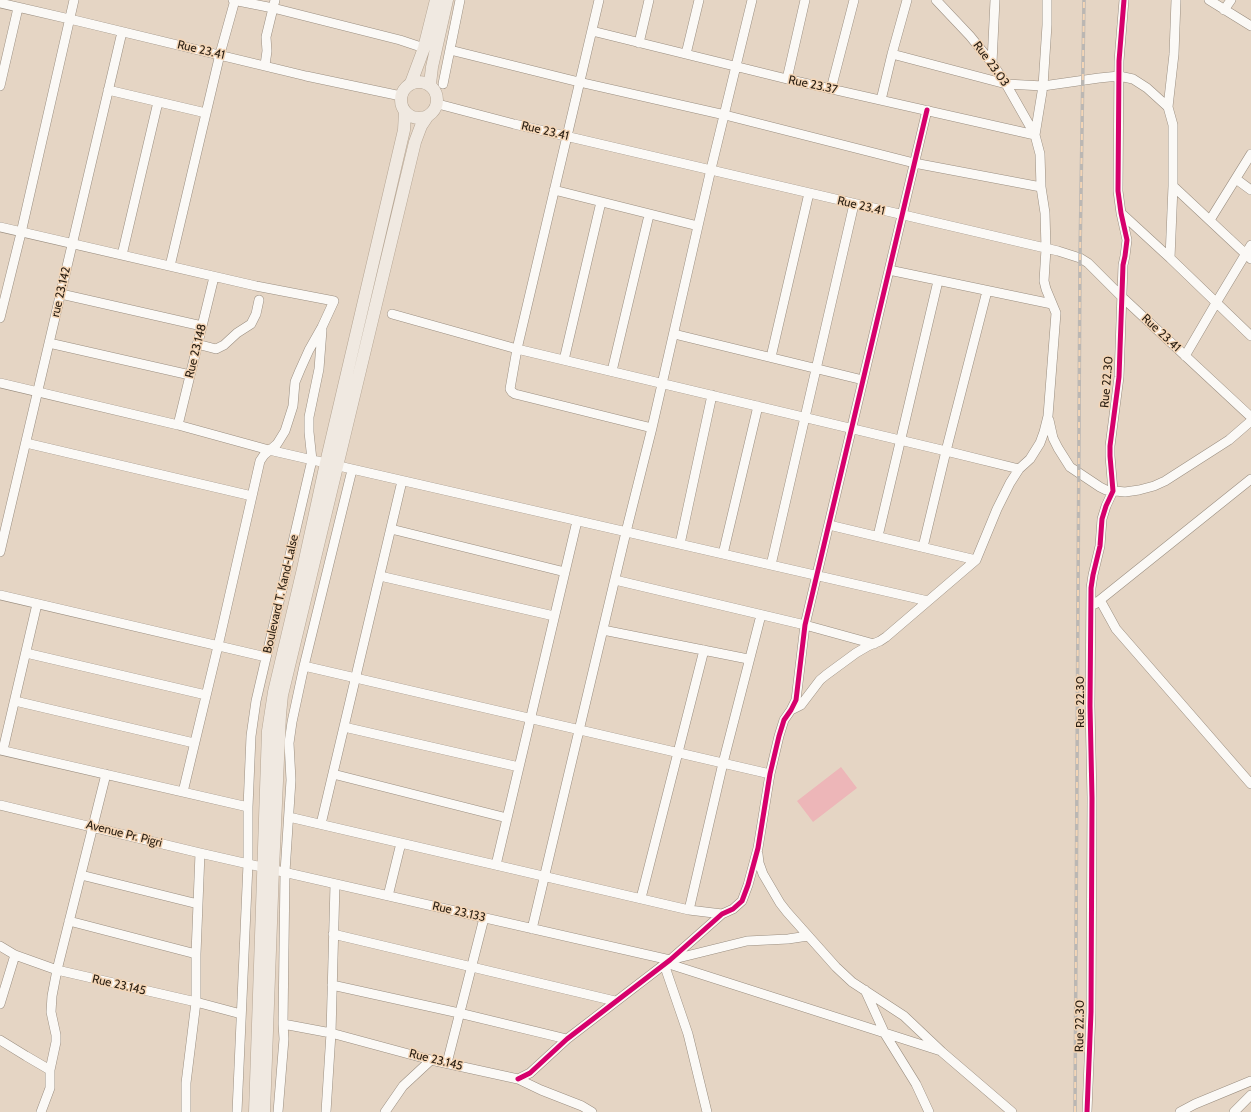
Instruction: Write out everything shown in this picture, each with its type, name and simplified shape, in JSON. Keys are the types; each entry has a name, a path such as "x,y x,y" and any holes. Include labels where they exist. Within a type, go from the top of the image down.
{"main road":[{"path":"411,83 424,82 430,84 437,93 438,104 436,109 427,117 415,118 405,112 402,107 401,96 403,91 411,83 424,48 436,0"},
{"path":"430,84 447,0"},
{"path":"332,465 404,130 405,112"},
{"path":"264,1112 268,868 268,731 274,692 303,569 332,465 415,142 421,126 427,117"},
{"path":"255,1112 268,868"}],"street":[{"path":"0,318 22,233 74,0"},
{"path":"170,266 234,0 274,4 424,48"},
{"path":"443,84 460,0"},
{"path":"599,0 517,349 510,389 513,393 652,428"},
{"path":"639,43 649,0"},
{"path":"686,54 699,0"},
{"path":"532,929 652,428 711,169 752,0"},
{"path":"787,79 805,0"},
{"path":"831,89 854,0"},
{"path":"881,100 907,0"},
{"name":"Rue 23.03","path":"936,0 992,63 1036,135"},
{"path":"992,63 995,0"},
{"path":"792,710 801,705 816,685 826,675 856,653 886,637 976,560 997,509 1010,483 1019,469 1030,459 1040,443 1044,432 1048,416 1056,318 1056,313 1044,281 1046,249 1045,213 1041,187 1040,154 1036,135 1043,86 1047,0"},
{"name":"Rue 22.30","path":"1086,1112 1090,1012 1092,798 1090,607 1092,574 1100,546 1102,519 1113,491 1110,451 1119,377 1122,265 1127,240 1118,191 1119,76 1124,0"},
{"path":"1170,258 1173,186 1173,125 1168,107 1174,54 1176,0"},
{"path":"1209,0 1251,26"},
{"path":"1224,10 1231,0"},
{"name":"Rue 23.41","path":"0,3 401,96"},
{"path":"265,65 267,51 266,37 274,4"},
{"path":"0,86 3,62 18,8"},
{"name":"Rue 23.37","path":"592,31 787,79 1036,135"},
{"name":"rue 23.142","path":"0,552 122,32"},
{"path":"450,50 579,82 725,115 914,163 1041,187"},
{"path":"892,54 1006,84 1043,86 1119,76 1138,82 1168,107"},
{"path":"108,90 206,114"},
{"path":"122,255 158,102"},
{"name":"Rue 23.41","path":"438,104 1080,258 1093,268 1122,297 1251,417"},
{"path":"518,1079 530,1073 567,1039 667,962 722,914 734,909 742,901 758,848 770,774 779,736 784,720 792,710 796,700 805,625 927,110"},
{"path":"1210,220 1251,154"},
{"path":"1236,179 1251,190"},
{"path":"1173,186 1248,256"},
{"path":"554,190 649,215 698,226"},
{"path":"771,357 809,194"},
{"path":"564,360 601,202"},
{"path":"771,565 854,204"},
{"path":"1121,213 1251,336"},
{"path":"612,371 649,215"},
{"path":"0,227 214,277 334,301 300,370 296,382 293,406 285,431 276,444 260,461 183,792"},
{"path":"1185,356 1216,303 1248,256 1251,245"},
{"path":"888,270 1052,304"},
{"name":"Rue 23.148","path":"178,425 214,277"},
{"path":"878,536 938,280"},
{"path":"923,547 987,291"},
{"path":"61,294 202,326"},
{"path":"197,344 216,349 224,345 237,333 251,324 256,314 259,300"},
{"path":"392,314 517,349 1019,469"},
{"name":"Boulevard T. Kand-Lalse","path":"237,1112 248,864 249,757 256,701 312,460 309,417 318,369 322,327"},
{"path":"674,334 863,380"},
{"path":"49,343 190,375"},
{"path":"0,383 178,425 352,470 928,601"},
{"path":"680,544 712,395"},
{"path":"723,554 758,406"},
{"path":"1048,416 1053,438 1070,467 1106,490 1125,492 1154,486 1165,481 1229,440 1251,421"},
{"path":"26,443 252,496"},
{"path":"278,1112 284,1039 285,872 291,780 289,743 304,666 352,470"},
{"path":"1090,607 1251,479"},
{"path":"321,824 402,481"},
{"path":"496,865 577,520"},
{"path":"829,525 976,560"},
{"path":"391,529 564,572"},
{"path":"380,576 554,616"},
{"path":"615,580 805,625 874,644"},
{"path":"0,595 266,658"},
{"path":"1100,600 1116,629 1251,784"},
{"path":"37,604 15,701 1,750 248,807"},
{"path":"689,910 723,763 760,614"},
{"path":"603,630 748,659"},
{"path":"641,898 704,650"},
{"path":"26,653 206,695"},
{"path":"304,666 770,774"},
{"path":"15,701 194,743"},
{"path":"344,727 519,767"},
{"path":"41,1112 50,1088 50,1070 56,1042 51,1012 52,996 57,970 106,774"},
{"path":"332,774 507,818"},
{"name":"Avenue Pr. Pigri","path":"0,805 248,864"},
{"path":"289,817 689,910 722,914"},
{"path":"388,896 401,843"},
{"path":"758,848 759,863 763,874 787,912 836,967 865,990 904,1016 942,1052 1012,1112"},
{"path":"186,1112 186,1083 196,1002 196,954 200,853"},
{"name":"Rue 23.133","path":"248,864 532,929 667,962 942,1052"},
{"path":"80,875 198,904"},
{"path":"326,1112 331,1033 335,884"},
{"path":"447,1063 484,918"},
{"path":"69,921 196,954"},
{"path":"333,934 615,1001"},
{"path":"667,962 746,941 788,939 808,936"},
{"name":"Rue 23.145","path":"0,946 15,955 57,970 196,1002 241,1014"},
{"path":"0,1004 15,955"},
{"path":"667,962 688,1034 707,1112"},
{"path":"332,985 567,1039"},
{"path":"865,990 885,1034 916,1084 929,1112"},
{"name":"Rue 23.145","path":"283,1024 331,1033 431,1060 518,1079 582,1106 592,1112"},
{"path":"0,1040 50,1070"},
{"path":"385,1112 403,1086 431,1060"},
{"path":"1180,1112 1251,1081"},
{"path":"1234,1112 1251,1095"}],"shaded area":[{"path":"841,767 857,788 813,822 797,801"}],"railway":[{"path":"1075,1112 1080,258 1084,0"}],"cycle path":[{"path":"1087,1112 1091,1012 1091,588 1100,546 1102,519 1113,491 1110,446 1119,377 1123,265 1127,240 1118,191 1119,61 1124,0"},
{"path":"518,1079 530,1073 567,1039 670,960 722,914 733,909 742,901 758,848 770,774 779,736 784,720 796,700 805,625 927,110"}]}
